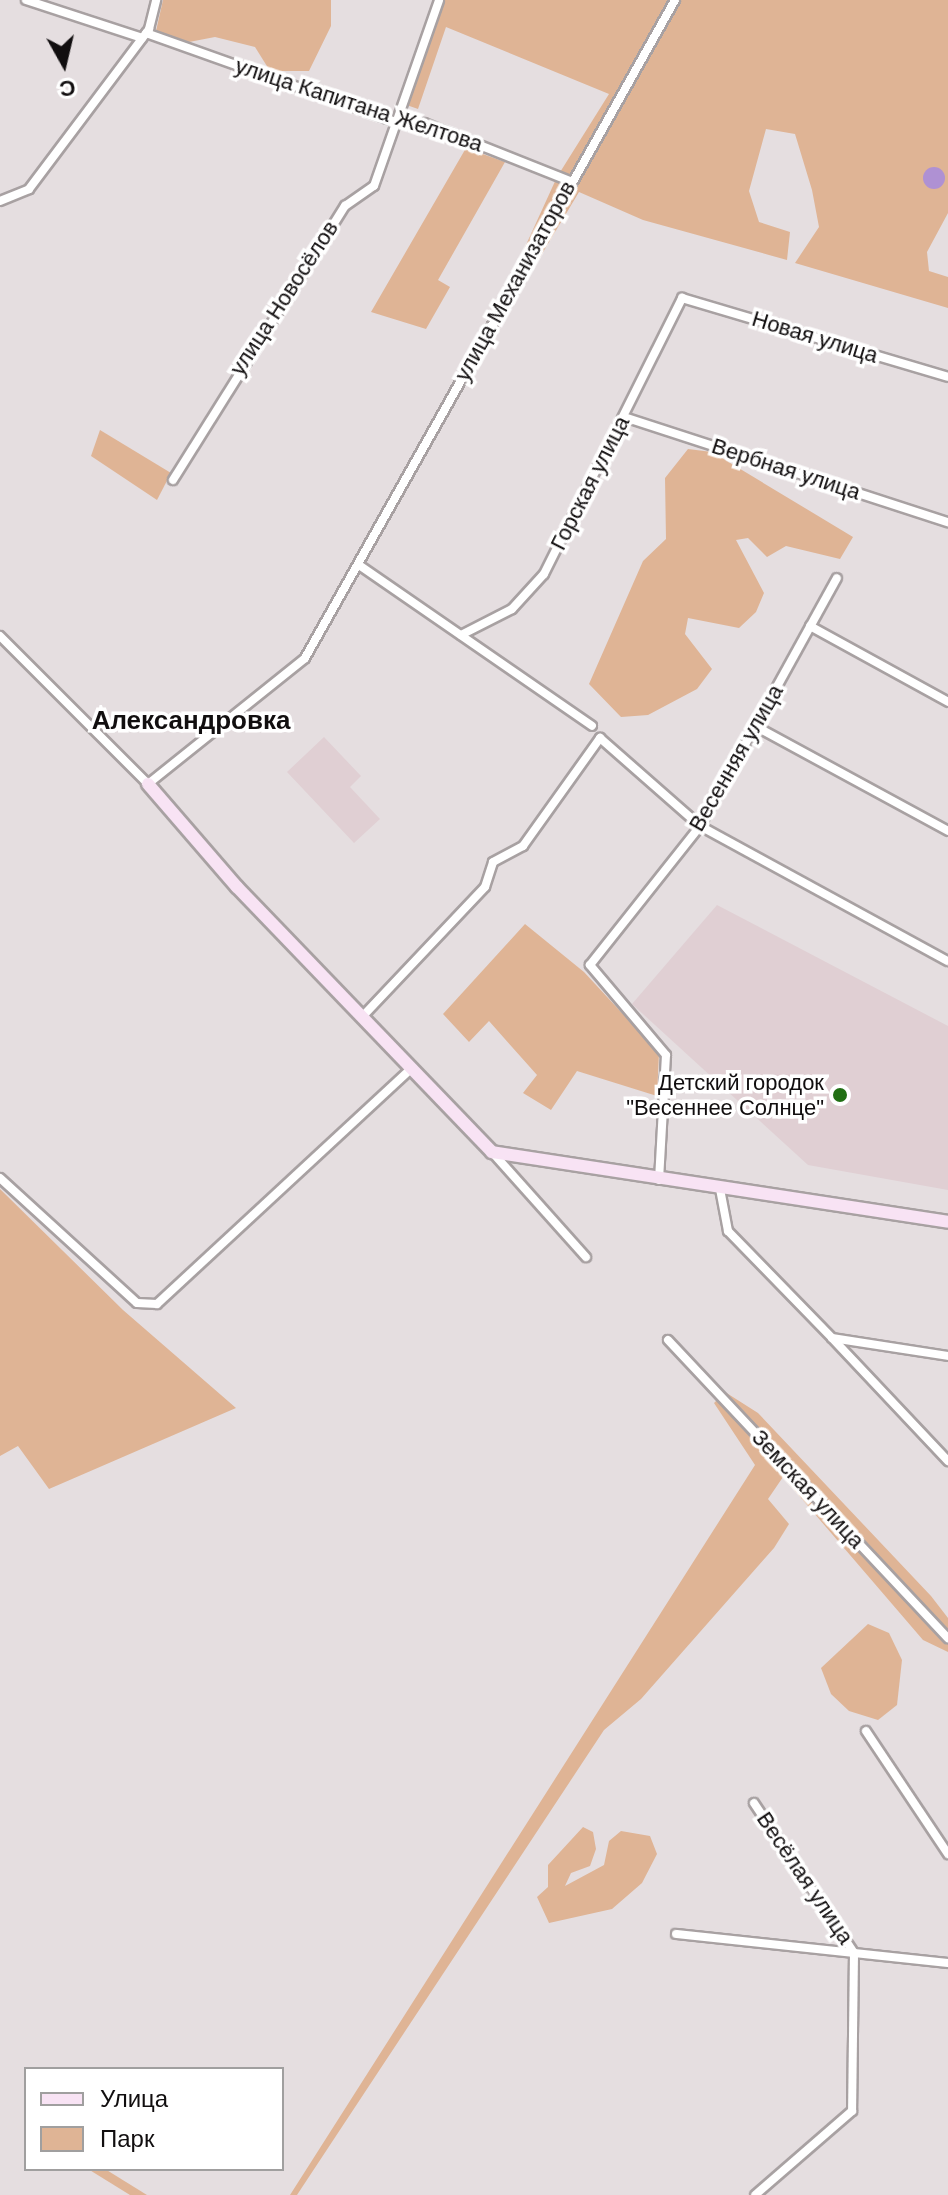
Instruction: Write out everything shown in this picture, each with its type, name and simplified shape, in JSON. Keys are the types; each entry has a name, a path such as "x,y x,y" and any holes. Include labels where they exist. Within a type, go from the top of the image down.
{"street":[{"name":"улица Капитана Желтова","path":"26,0 144,36 399,123 424,123 570,181"},
{"path":"0,201 29,189 144,36 156,0"},
{"name":"улица Новосёлов","path":"173,480 345,206 374,186 399,123 439,0"},
{"name":"улица Механизаторов","path":"148,784 305,658 570,181 675,0"},
{"name":"Новая улица","path":"682,298 948,377"},
{"name":"Горская улица","path":"461,635 512,609 544,574 682,298"},
{"name":"Вербная улица","path":"624,417 948,522"},
{"path":"359,565 592,726"},
{"name":"Весенняя улица","path":"659,1180 666,1055 590,965 700,826 837,578"},
{"path":"810,626 948,702"},
{"path":"0,636 148,784 586,1257"},
{"path":"755,726 948,831"},
{"path":"362,1017 485,887 493,862 523,846 600,738 700,826 948,961"},
{"path":"0,1178 137,1303 157,1304 412,1068"},
{"path":"492,1152 948,1222"},
{"path":"720,1189 728,1231 948,1461"},
{"path":"832,1338 948,1356"},
{"name":"Земская улица","path":"668,1340 948,1638"},
{"path":"866,1731 948,1854"},
{"name":"Весёлая улица","path":"754,1803 854,1953"},
{"path":"676,1934 948,1963"},
{"path":"755,2195 852,2111 854,1953"}],"shaded area":[{"path":"934,167 942,170 945,178 942,186 934,189 926,186 923,178 926,170"},
{"path":"324,737 361,776 350,787 380,819 354,843 287,772"},
{"name":"Детский городок \"Весеннее Солнце\"","path":"717,905 948,1026 948,1190 808,1165 632,1004"}],"green space":[{"path":"163,0 331,0 331,26 309,71 270,71 255,47 215,37 189,42 156,31"},
{"path":"442,0 948,0 948,213 927,252 929,271 948,277 948,308 795,263 819,227 812,190 795,134 766,129 749,191 759,222 790,232 787,260 643,220 579,192 539,259 520,258 557,177 609,94 446,27 418,109 401,103"},
{"path":"466,148 505,162 438,280 450,287 426,329 371,312"},
{"path":"100,430 171,473 157,500 91,456"},
{"path":"688,449 712,452 853,537 840,559 786,546 767,557 748,538 736,540 764,593 756,612 739,628 688,618 685,634 712,669 697,689 648,715 621,717 589,684 643,561 666,539 665,478"},
{"path":"525,924 584,972 659,1053 657,1096 577,1071 551,1110 523,1093 537,1075 489,1021 469,1042 443,1014"},
{"path":"0,1189 123,1310 236,1408 49,1489 18,1446 0,1456"},
{"path":"725,1392 758,1413 931,1596 948,1618 948,1652 923,1640 783,1477 768,1499 789,1524 774,1548 641,1699 604,1730 297,2195 290,2195 755,1465 714,1403"},
{"path":"868,1624 889,1633 902,1660 897,1705 878,1720 849,1711 831,1694 821,1668"},
{"path":"583,1827 593,1832 596,1849 590,1866 571,1873 565,1886 604,1865 609,1841 621,1831 650,1836 657,1854 642,1883 612,1909 549,1923 537,1897 548,1887 548,1865"},
{"path":"91,2171 108,2171 147,2195 130,2195"}],"place":[{"name":"Детский городок \"Весеннее Солнце\"","path":"840,1095"}],"district":[{"name":"Александровка","path":"191,721"}]}
